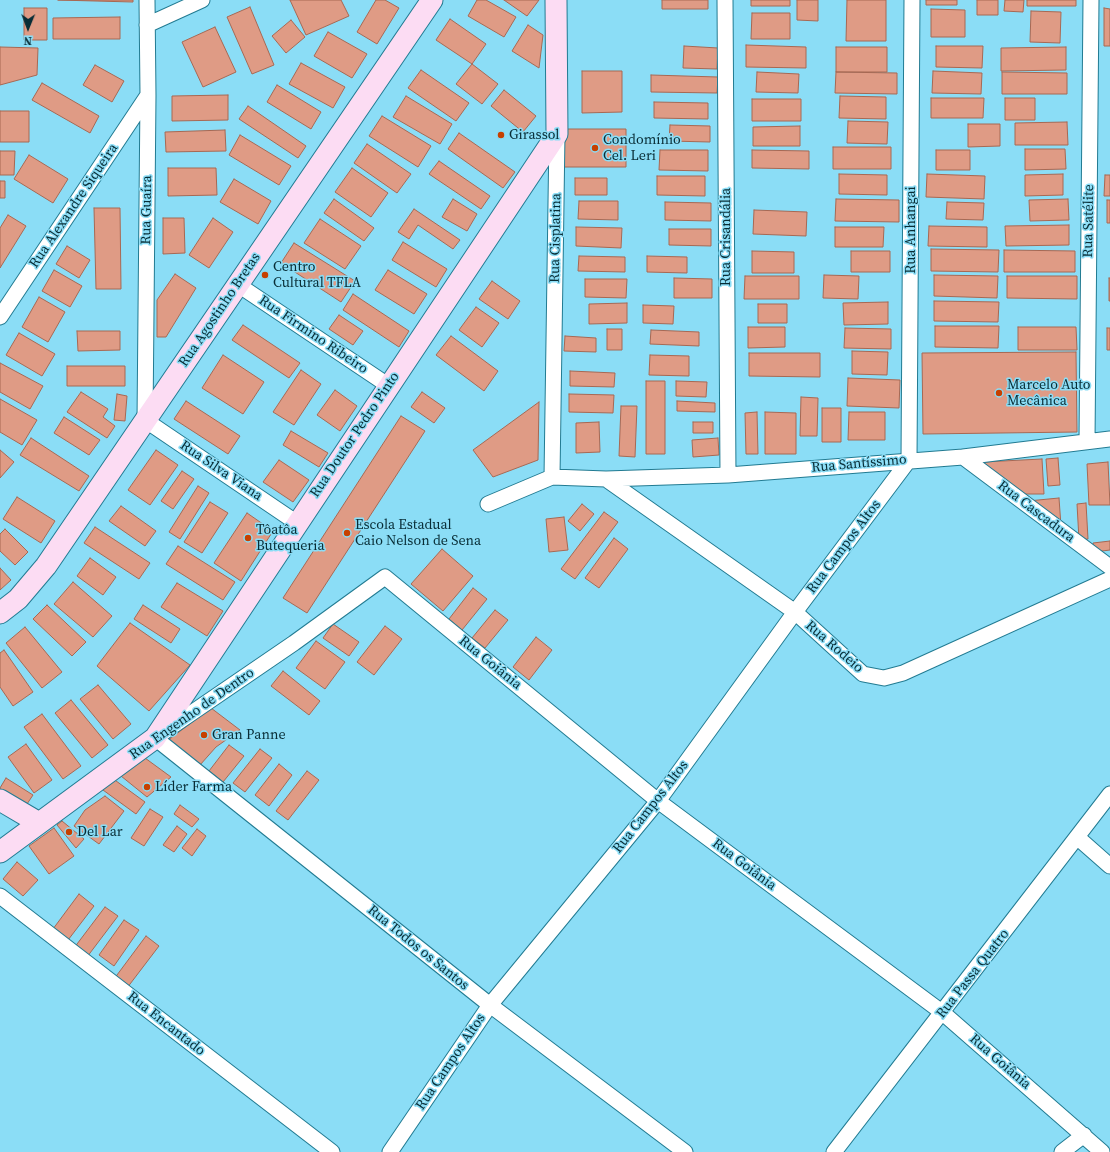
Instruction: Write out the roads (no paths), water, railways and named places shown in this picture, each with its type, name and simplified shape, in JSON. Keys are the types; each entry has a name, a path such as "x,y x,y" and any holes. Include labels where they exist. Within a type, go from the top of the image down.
{"street":[{"name":"Rua Guaíra","path":"145,420 148,94 147,0"},
{"path":"147,26 202,0"},
{"name":"Rua Agostinho Bretas","path":"0,613 18,599 46,566 432,0"},
{"name":"Rua Cisplatina","path":"552,476 557,134 556,0"},
{"name":"Rua Crisandália","path":"725,0 728,474"},
{"name":"Rua Anhangai","path":"910,460 912,0"},
{"name":"Rua Satélite","path":"1087,441 1091,0"},
{"name":"Rua Alexandre Siqueira","path":"0,317 148,94"},
{"name":"Rua Doutor Pedro Pinto","path":"155,738 296,523 557,134"},
{"name":"Rua Firmino Ribeiro","path":"237,284 389,386"},
{"name":"Rua Silva Viana","path":"145,420 296,523"},
{"name":"Rua Santíssimo","path":"606,479 728,474 963,457 1110,439"},
{"name":"Rua Cascadura","path":"963,457 1110,567"},
{"name":"Rua Campos Altos","path":"390,1152 490,1006 658,801 795,612 910,460"},
{"path":"488,504 552,476 606,479"},
{"name":"Rua Rodeio","path":"606,479 795,612 863,674 884,678 903,673 1110,579"},
{"name":"Rua Engenho de Dentro","path":"0,852 155,738 294,643 386,577"},
{"name":"Rua Goiânia","path":"386,577 658,801 943,1012 1102,1152"},
{"name":"Rua Todos os Santos","path":"155,738 490,1006 685,1152"},
{"name":"Rua Passa Quatro","path":"834,1152 1110,794"},
{"path":"0,800 39,823"},
{"path":"1077,837 1110,866"},
{"name":"Rua Encantado","path":"0,896 332,1152"},
{"path":"1062,1152 1084,1135"}],"place":[{"name":"Girassol","path":"501,135"},
{"name":"Condomínio Cel. Leri","path":"595,148"},
{"name":"Centro Cultural TFLA","path":"265,275"},
{"name":"Marcelo Auto Mecânica","path":"999,393"},
{"name":"Escola Estadual Caio Nelson de Sena","path":"347,533"},
{"name":"Tôatôa Butequeria","path":"248,538"},
{"name":"Gran Panne","path":"204,735"},
{"name":"Líder Farma","path":"147,787"},
{"name":"Del Lar","path":"69,832"}]}
